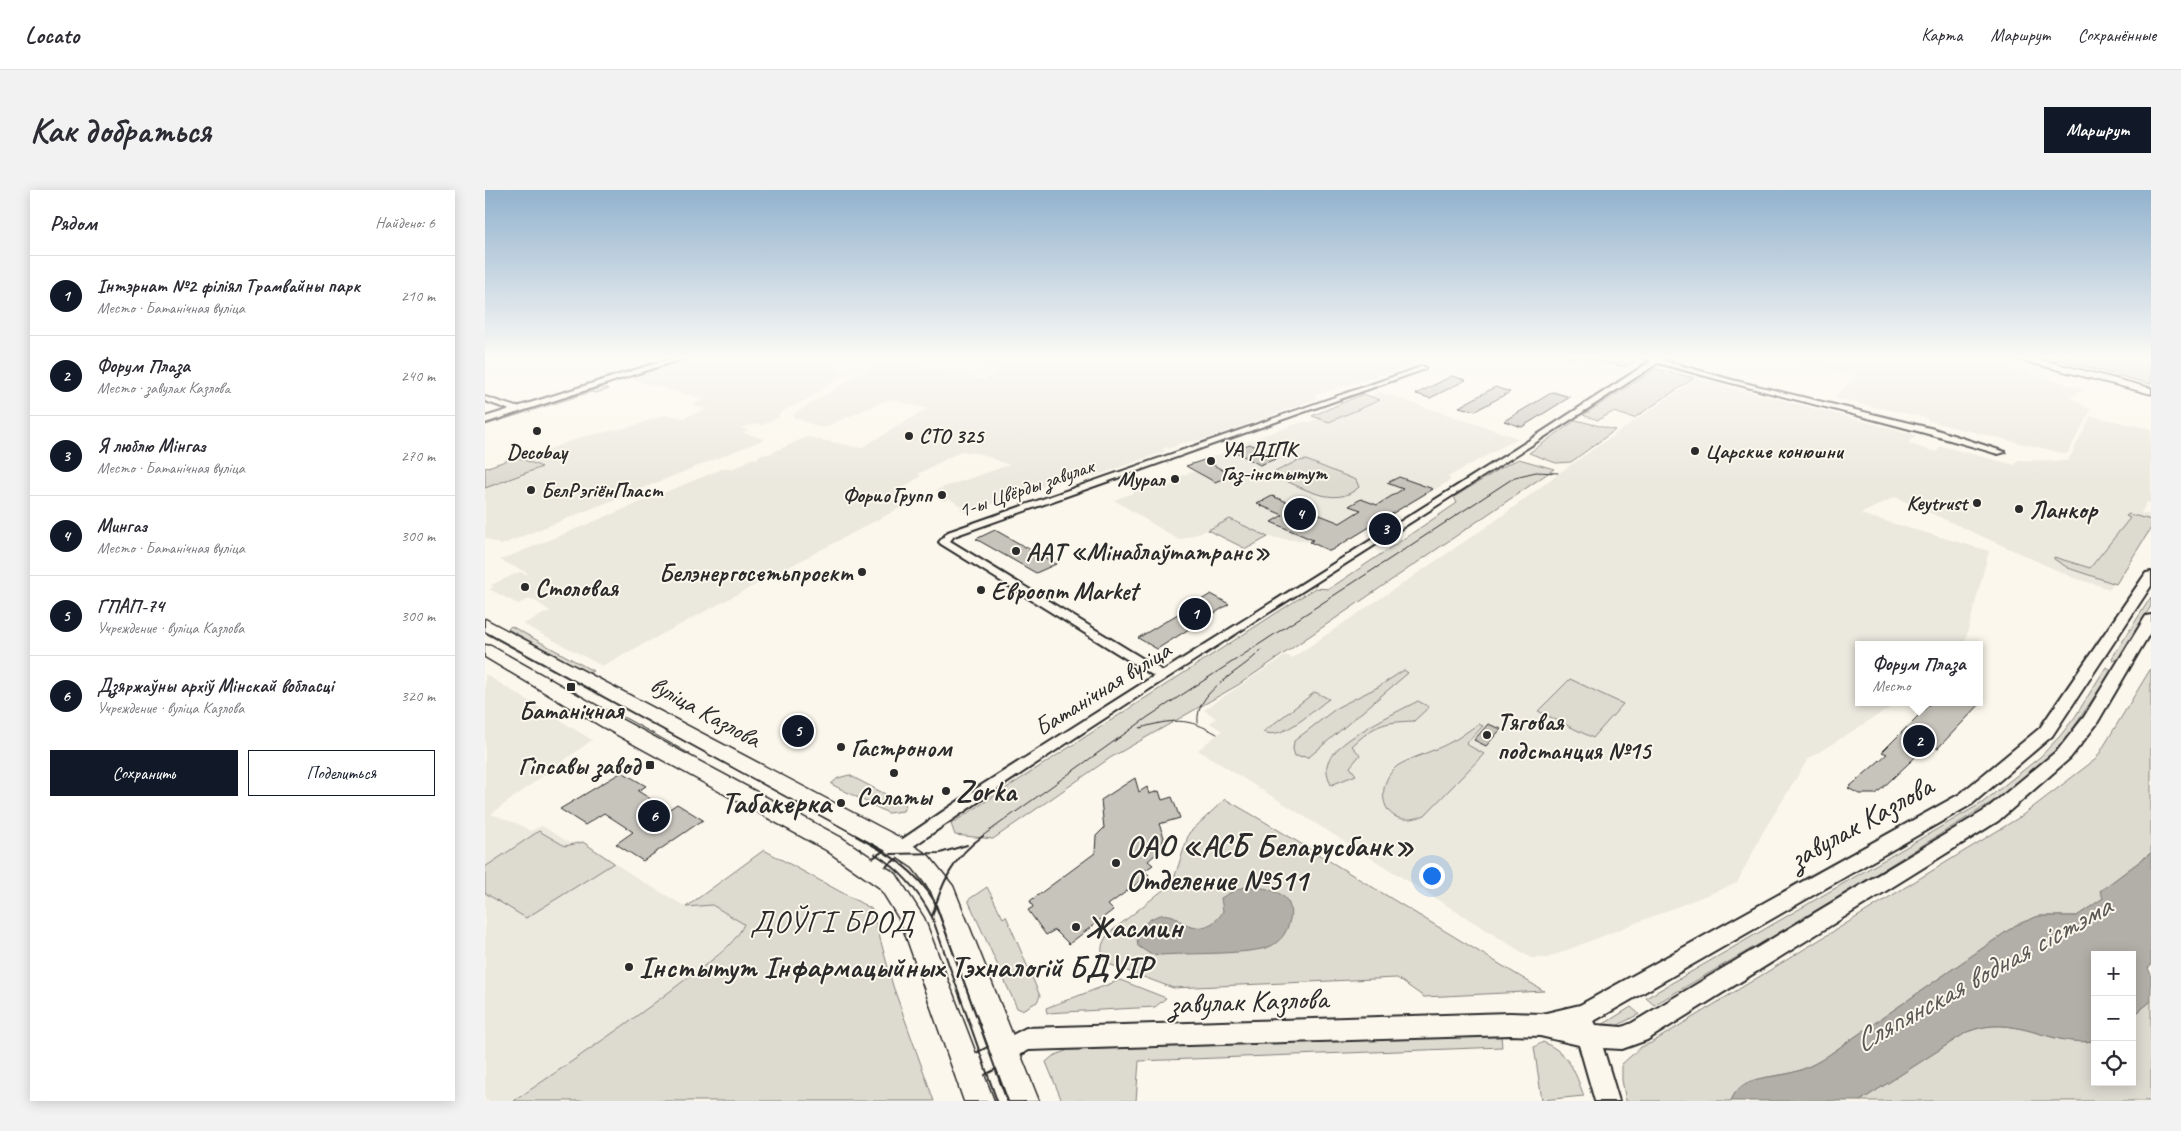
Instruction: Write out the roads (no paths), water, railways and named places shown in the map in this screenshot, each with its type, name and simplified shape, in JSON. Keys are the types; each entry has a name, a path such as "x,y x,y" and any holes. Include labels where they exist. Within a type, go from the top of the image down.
{"main road":[{"path":"485,419 547,400"},
{"name":"завулак Казлова","path":"1586,1025 1966,799 2046,732 2151,576"},
{"name":"завулак Казлова","path":"968,1071 1026,1039 1501,1024 1586,1025 1622,1038 1639,1032 1991,816 2064,754 2090,721 2151,619"},
{"name":"вуліца Казлова","path":"485,624 900,848 921,862 941,886 1024,1101"},
{"path":"485,650 608,721 835,844 888,880 912,918 979,1101"},
{"path":"2097,658 2122,667"},
{"path":"1586,1025 1607,1101"}],"street":[{"path":"486,400 514,410"},
{"name":"1-ы Цвёрды завулак","path":"1164,677 944,542 951,534 1333,400"},
{"name":"Батанічная вуліца","path":"871,868 987,788 1164,677 1596,400"},
{"path":"1812,400 2001,452"}],"water":[{"name":"Сляпянская водная сістэма","path":"2151,853 2151,966 2148,968 2151,974 2151,1001 2136,1014 2136,951 2091,951 2091,1041 2078,1042 2016,1028 2001,1026 1985,1027 1967,1032 1860,1101 1731,1101 1741,1086 1748,1082 1795,1072 1823,1059 2016,925 2039,916 2077,916 2103,898 2100,891"},
{"path":"1245,887 1264,888 1281,894 1287,900 1291,915 1288,926 1280,940 1271,946 1250,951 1161,955 1150,954 1138,946 1138,934 1141,928 1151,919 1157,916 1169,915 1191,927 1207,926 1217,920 1223,911 1221,898 1237,889"}],"tram line":[{"path":"981,837 1148,717 1515,477 1536,472 1558,473"},
{"path":"485,633 859,837"},
{"path":"1198,723 1199,711 1203,701 1211,691 1261,650"},
{"path":"616,713 690,754"},
{"path":"1140,728 1179,721 1206,728 1217,734"},
{"path":"856,836 900,863 919,881 936,905"},
{"path":"936,905 944,882 956,862 964,852 983,836"},
{"path":"891,854 940,853 967,845"},
{"path":"875,854 908,881 932,917"},
{"path":"932,917 936,905"},
{"path":"936,905 1007,1101"},
{"path":"932,917 997,1101"}],"place":[{"name":"Decobay","path":"537,431"},
{"name":"СТО 325","path":"909,436"},
{"name":"Царские конюшни","path":"1695,451"},
{"name":"УА ДІПК Газ-інстытут","path":"1211,461"},
{"name":"Мурал","path":"1175,479"},
{"name":"БелРэгіёнПласт","path":"531,490"},
{"name":"ФориоГрупп","path":"942,495"},
{"name":"Keytrust","path":"1977,503"},
{"name":"Ланкор","path":"2019,509"},
{"name":"Мингаз","path":"1300,514"},
{"name":"Я люблю Мінгаз","path":"1385,529"},
{"name":"ААТ «Мінаблаўтатранс»","path":"1016,551"},
{"name":"Белэнергосетьпроект","path":"862,572"},
{"name":"Столовая","path":"525,587"},
{"name":"Евроопт Market","path":"981,590"},
{"name":"Інтэрнат №2 філіял Трамвайны парк","path":"1195,614"},
{"name":"Батанічная","path":"571,687"},
{"name":"ГПАП-74","path":"798,731"},
{"name":"Тяговая подстанция №15","path":"1487,735"},
{"name":"Форум Плаза","path":"1919,741"},
{"name":"Гастроном","path":"841,747"},
{"name":"Гіпсавы завод","path":"650,765"},
{"name":"Салаты","path":"894,773"},
{"name":"Zorka","path":"946,791"},
{"name":"Табакерка","path":"841,803"},
{"name":"Дзяржаўны архіў Мінскай вобласці","path":"654,816"},
{"name":"ОАО «АСБ Беларусбанк» Отделение №511","path":"1116,863"},
{"name":"Жасмин","path":"1076,927"},
{"name":"Інстытут Інфармацыйных Тэхналогій БДУІР","path":"629,967"}],"district":[{"name":"ДОЎГІ БРОД","path":"832,921"}]}
